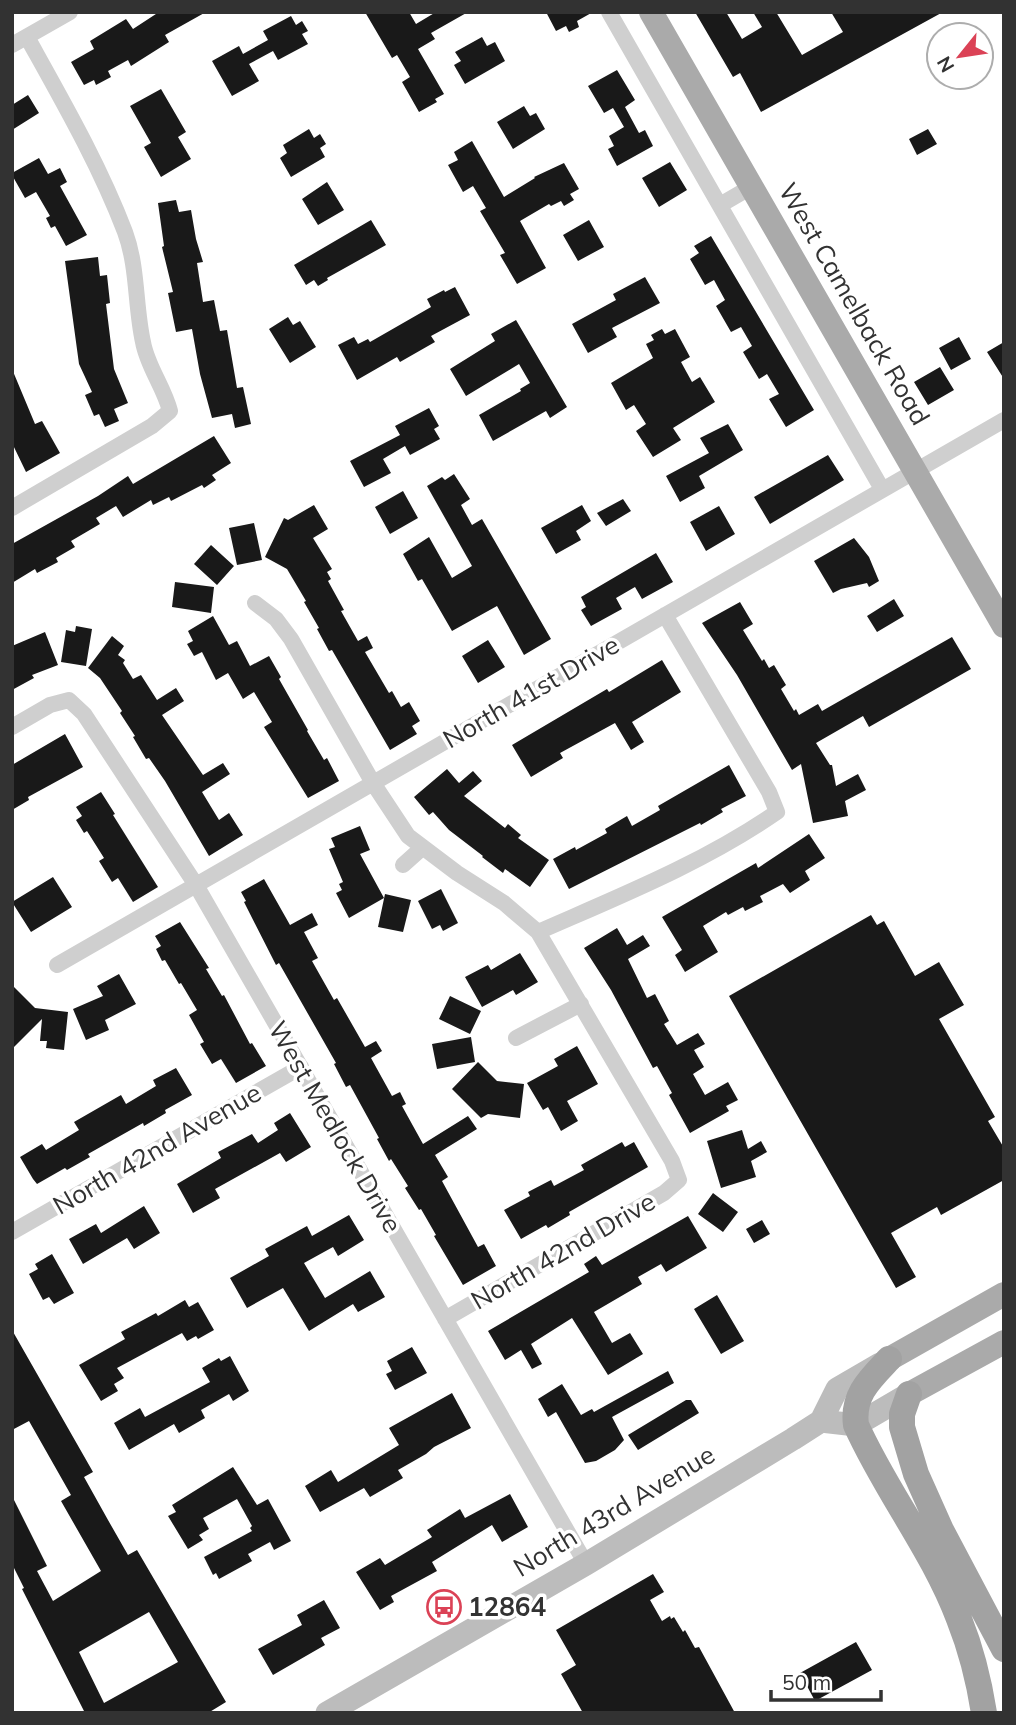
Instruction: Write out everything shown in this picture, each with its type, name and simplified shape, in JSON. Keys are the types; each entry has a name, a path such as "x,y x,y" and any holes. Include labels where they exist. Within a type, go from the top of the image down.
{"highway":[{"path":"889,1359 864,1386 854,1413 856,1425 943,1583 972,1658 984,1713"},
{"path":"909,1394 902,1414 902,1427 916,1474 941,1530 1004,1648"}],"main road":[{"name":"West Camelback Road","path":"651,12 1004,626"},
{"path":"1004,1294 837,1390 821,1421 856,1425 1004,1342"},
{"name":"North 43rd Avenue","path":"327,1713 586,1564 821,1421"}],"street":[{"path":"12,508 152,426 170,411 165,391 143,345 133,263 126,234 74,121 19,41 69,12"},
{"path":"609,12 882,489"},
{"path":"720,205 751,187"},
{"name":"North 41st Drive","path":"57,965 1004,419"},
{"path":"254,603 276,619 291,639 373,783 408,836 504,903 538,932 581,1004 516,1038"},
{"path":"538,932 669,875 732,841 778,811 664,615"},
{"name":"West Medlock Drive","path":"12,727 50,705 69,699 84,714 196,885 586,1564"},
{"path":"403,864 422,848"},
{"name":"North 42nd Drive","path":"445,1319 664,1193 679,1180 672,1161 581,1004"},
{"name":"North 42nd Avenue","path":"12,1232 301,1067"}],"building":[{"path":"159,12 206,12 165,35 169,42 131,66 128,60 108,71 111,77 96,85 94,80 84,85 71,62 94,49 90,41 126,19 133,29"},
{"path":"365,12 409,12 416,24 436,12 468,12 431,33 435,39 418,49 444,94 435,99 437,102 419,112 402,82 410,77 397,55 392,58"},
{"path":"546,12 593,12 577,21 579,27 569,32 566,26 556,31"},
{"path":"695,12 726,12 742,39 762,27 753,12 776,12 802,55 843,32 831,12 943,12 761,112 740,73 733,77"},
{"path":"291,16 296,25 302,21 308,31 302,34 308,44 278,60 273,51 249,64 259,81 232,96 212,61 239,46 243,54 268,40 263,31"},
{"path":"482,37 487,46 495,42 505,61 465,84 454,65 461,61 455,52"},
{"path":"617,70 635,100 625,107 639,133 645,130 653,146 617,166 608,149 614,146 609,136 624,127 613,108 604,113 588,86"},
{"path":"161,89 186,132 178,137 191,159 161,177 144,147 151,143 130,106"},
{"path":"28,95 39,113 12,130 12,105"},
{"path":"524,106 530,116 536,113 545,129 513,149 497,122"},
{"path":"309,129 314,138 320,134 326,144 320,148 325,157 291,177 280,158 287,153 283,145"},
{"path":"928,129 937,144 917,155 909,139"},
{"path":"472,141 504,197 534,177 564,163 579,189 570,194 574,200 564,206 561,201 551,206 549,204 520,221 546,268 517,284 500,255 505,253 480,211 486,208 473,186 463,192 448,165 458,160 454,152"},
{"path":"39,158 48,174 60,168 67,182 60,186 87,235 66,246 55,226 51,228 46,218 50,216 36,192 25,198 12,175"},
{"path":"670,162 687,190 659,207 642,178"},
{"path":"327,182 344,210 318,225 302,199"},
{"path":"176,200 179,212 191,210 203,262 197,263 203,302 214,300 220,331 227,330 237,388 243,387 251,424 235,428 232,414 212,418 192,329 176,332 168,293 173,292 162,247 158,203"},
{"path":"371,220 386,245 327,278 328,280 318,286 314,280 306,285 294,265"},
{"path":"589,220 604,247 578,261 563,235"},
{"path":"711,236 814,410 786,427 769,399 779,394 767,374 759,379 743,352 752,346 741,327 731,332 716,306 725,300 714,280 705,285 690,259 699,253 694,246"},
{"path":"98,257 100,276 107,275 110,303 106,304 114,369 128,403 114,409 119,421 105,427 99,414 94,416 85,395 92,392 79,364 65,261"},
{"path":"645,277 660,303 612,328 617,337 588,353 572,324 616,300 613,294"},
{"path":"455,287 470,315 431,336 435,342 400,362 397,357 357,380 338,345 354,337 358,344 368,339 370,342 431,307 427,299"},
{"path":"288,317 293,325 300,321 316,347 290,363 269,329"},
{"path":"516,320 567,407 550,418 546,411 493,441 479,415 530,383 519,364 466,396 450,369 495,341 491,334"},
{"path":"662,329 665,334 675,329 690,357 681,362 692,382 700,377 715,402 673,428 681,440 653,457 636,431 646,424 634,405 626,410 611,383 653,358 646,344 654,340 651,335"},
{"path":"959,337 971,359 951,370 939,348"},
{"path":"1004,342 1004,379 987,352"},
{"path":"940,367 954,390 928,405 914,382"},
{"path":"12,369 35,424 42,421 60,453 26,472 12,443"},
{"path":"429,408 439,426 434,429 440,439 410,455 405,446 383,459 391,473 364,487 350,461 400,435 395,426"},
{"path":"728,424 743,450 699,476 705,488 680,502 666,476 709,453 700,438"},
{"path":"214,436 231,463 212,475 216,480 204,488 202,485 171,501 169,497 153,505 151,500 123,517 116,506 96,518 100,524 71,541 75,547 56,558 58,562 37,573 35,569 12,583 12,544 128,476 133,484"},
{"path":"828,455 844,480 770,524 754,497"},
{"path":"454,474 470,499 461,505 472,525 482,519 551,639 524,655 497,606 452,631 422,579 418,581 403,554 429,537 452,578 472,566 427,486 442,477 445,480"},
{"path":"403,491 418,518 390,534 375,507"},
{"path":"623,499 631,511 606,526 597,513"},
{"path":"314,505 328,529 313,538 332,569 327,572 331,579 328,581 344,610 341,611 358,641 367,636 373,648 365,652 389,693 392,691 401,707 409,702 420,721 412,726 417,734 390,750 332,650 329,651 304,602 306,601 287,569 265,557 284,518 288,520"},
{"path":"582,505 591,521 576,531 581,540 556,554 541,528"},
{"path":"719,506 735,534 706,551 690,522"},
{"path":"254,523 262,560 237,565 229,528"},
{"path":"854,538 869,557 879,581 869,587 867,583 833,593 814,561"},
{"path":"211,545 234,566 217,585 194,564"},
{"path":"656,553 673,582 642,599 635,587 616,598 622,609 591,626 581,610 586,607 581,597"},
{"path":"175,582 214,587 211,613 172,607"},
{"path":"894,599 904,616 877,632 867,616"},
{"path":"740,602 753,624 743,630 762,661 764,659 769,668 774,665 786,685 781,689 799,715 818,704 822,711 952,637 971,669 869,727 863,716 816,743 832,765 836,786 858,774 866,790 845,801 848,816 813,823 801,764 792,770 737,675 702,623"},
{"path":"213,616 229,645 237,641 250,666 269,656 307,731 324,760 327,758 339,781 308,798 264,727 272,722 254,692 243,699 228,673 216,680 202,652 194,656 187,644 193,641 188,631"},
{"path":"76,626 92,629 86,666 61,662 66,630 75,632"},
{"path":"45,632 58,665 32,675 34,678 12,690 12,646"},
{"path":"112,636 124,646 118,655 125,660 123,663 133,679 141,675 157,700 176,688 184,701 162,715 203,775 223,763 230,774 202,792 219,820 229,813 243,835 209,856 165,781 149,758 146,759 120,713 122,711 100,678 88,668"},
{"path":"488,640 505,667 478,683 462,656"},
{"path":"662,660 681,692 632,722 644,742 631,750 615,723 560,753 563,758 531,777 512,745"},
{"path":"65,734 83,767 28,797 29,800 12,810 12,765"},
{"path":"729,765 746,796 721,809 723,812 701,825 700,823 569,889 553,859 607,833 605,829 627,816 632,826 660,810 658,806"},
{"path":"447,769 459,783 473,771 482,781 464,796 505,828 508,824 521,835 518,838 549,860 530,887 505,869 503,873 482,857 449,830 433,812 429,815 414,797"},
{"path":"101,792 158,887 133,902 118,878 112,882 99,861 104,858 87,831 84,833 76,820 82,816 76,807"},
{"path":"360,826 370,850 360,854 384,898 349,918 336,893 342,890 339,884 343,882 329,849 335,847 331,838"},
{"path":"809,834 825,858 805,871 810,880 790,893 783,884 760,896 763,902 745,911 743,907 728,915 726,912 703,926 718,952 685,972 675,955 682,950 662,917 756,863 758,868"},
{"path":"53,877 72,907 31,932 12,902"},
{"path":"264,879 290,925 312,913 318,925 304,932 318,958 312,961 365,1047 376,1041 382,1051 371,1058 392,1096 400,1092 406,1104 402,1106 423,1144 468,1116 477,1129 435,1155 448,1177 442,1181 478,1247 484,1244 496,1266 463,1285 421,1209 419,1210 405,1188 408,1186 391,1159 389,1161 350,1085 346,1087 334,1064 336,1063 279,963 276,965 244,902 246,901 241,892"},
{"path":"441,889 458,923 443,931 440,925 432,929 418,901"},
{"path":"385,894 411,900 403,932 378,927"},
{"path":"871,915 877,925 884,921 915,976 939,962 964,1005 939,1019 995,1117 988,1121 1004,1148 1004,1180 941,1215 937,1207 891,1233 916,1277 896,1288 729,996"},
{"path":"180,922 209,968 206,969 222,996 224,995 250,1044 252,1043 266,1066 236,1083 221,1059 212,1064 200,1044 204,1042 189,1015 197,1010 156,949 161,946 155,936"},
{"path":"617,928 627,945 643,935 650,946 628,959 647,998 655,994 669,1021 664,1024 677,1045 698,1033 705,1044 694,1050 704,1067 693,1074 705,1095 728,1082 738,1100 726,1106 729,1111 690,1133 657,1066 653,1068 611,990 584,948"},
{"path":"520,953 538,982 516,995 513,990 482,1007 465,977 488,965 491,970"},
{"path":"119,974 136,1004 105,1020 109,1030 86,1040 73,1009 103,996 97,986"},
{"path":"12,985 35,1008 68,1012 64,1050 46,1048 47,1041 40,1041 42,1019 12,1049"},
{"path":"450,996 481,1011 470,1034 439,1019"},
{"path":"471,1037 475,1062 437,1069 432,1044"},
{"path":"577,1046 598,1084 567,1101 578,1121 561,1131 548,1107 543,1110 527,1083 558,1066 554,1059"},
{"path":"478,1062 497,1081 524,1084 520,1118 488,1114 481,1118 452,1089"},
{"path":"176,1068 192,1095 144,1126 143,1123 88,1154 90,1157 37,1184 20,1157 42,1144 46,1150 79,1130 74,1122 121,1095 126,1104 156,1086 153,1080"},
{"path":"290,1113 311,1147 286,1162 280,1153 215,1189 220,1198 193,1213 177,1184 221,1158 218,1152 252,1134 258,1143 278,1130 274,1123"},
{"path":"742,1130 748,1149 761,1141 767,1152 751,1161 756,1177 721,1188 707,1141"},
{"path":"622,1142 625,1147 634,1142 648,1167 569,1212 570,1215 548,1228 546,1225 521,1239 504,1210 530,1196 528,1192 551,1180 554,1186 584,1170 581,1165"},
{"path":"713,1193 738,1212 723,1232 698,1214"},
{"path":"144,1206 160,1233 134,1249 127,1238 83,1264 69,1239 96,1224 101,1233"},
{"path":"349,1215 364,1240 338,1256 333,1247 304,1263 325,1298 370,1271 385,1297 358,1312 353,1304 309,1331 283,1288 247,1308 230,1278 269,1256 265,1249 307,1226 312,1236"},
{"path":"688,1216 707,1248 666,1272 661,1264 638,1277 642,1284 594,1312 612,1343 630,1333 643,1354 608,1375 572,1318 531,1344 542,1364 532,1369 521,1350 505,1360 488,1331 589,1272 584,1264 596,1256 602,1265"},
{"path":"762,1220 770,1234 754,1243 746,1229"},
{"path":"52,1254 74,1293 54,1304 49,1297 43,1300 29,1274 38,1269 35,1264"},
{"path":"717,1295 744,1341 721,1354 694,1309"},
{"path":"185,1300 189,1307 198,1302 214,1330 198,1339 196,1336 187,1341 182,1333 117,1368 124,1378 114,1384 118,1391 101,1401 79,1365 125,1339 121,1332 156,1313 158,1316"},
{"path":"12,1330 93,1472 84,1477 128,1555 137,1550 226,1702 208,1713 85,1713 12,1564 12,1496 47,1566 37,1571 53,1601 101,1571 61,1501 71,1495 29,1421 12,1430","holes":["149,1612 178,1662 104,1703 79,1652"]},
{"path":"412,1347 427,1373 395,1390 386,1374 392,1371 387,1361"},
{"path":"230,1356 249,1391 233,1401 229,1394 201,1410 205,1418 179,1433 174,1424 129,1450 114,1423 140,1408 145,1417 210,1382 202,1368 219,1358 221,1361"},
{"path":"668,1371 674,1383 612,1417 624,1440 615,1450 596,1461 585,1463 556,1412 548,1417 538,1399 562,1384 581,1415 592,1409 594,1412"},
{"path":"452,1393 471,1428 398,1470 403,1478 370,1497 364,1488 320,1512 305,1486 331,1470 338,1482 399,1445 389,1428"},
{"path":"686,1400 691,1400 699,1413 638,1450 628,1435"},
{"path":"233,1467 257,1505 268,1499 291,1541 274,1550 270,1542 248,1554 252,1561 219,1579 216,1573 213,1575 204,1557 252,1531 252,1526 237,1499 203,1518 209,1529 199,1535 203,1540 188,1549 168,1516 176,1512 172,1505"},
{"path":"510,1494 528,1527 502,1542 492,1525 432,1562 437,1571 391,1596 394,1602 380,1610 356,1572 380,1558 385,1565 432,1537 427,1530 460,1509 465,1518"},
{"path":"653,1574 664,1592 650,1600 662,1621 670,1616 671,1619 674,1617 695,1648 699,1647 735,1713 583,1713 561,1674 576,1665 556,1630"},
{"path":"324,1600 340,1628 321,1638 325,1645 273,1675 258,1649 302,1625 297,1615"},
{"path":"856,1642 872,1670 815,1701 800,1673"}],"place":[{"name":"12864","path":"444,1607"}]}
